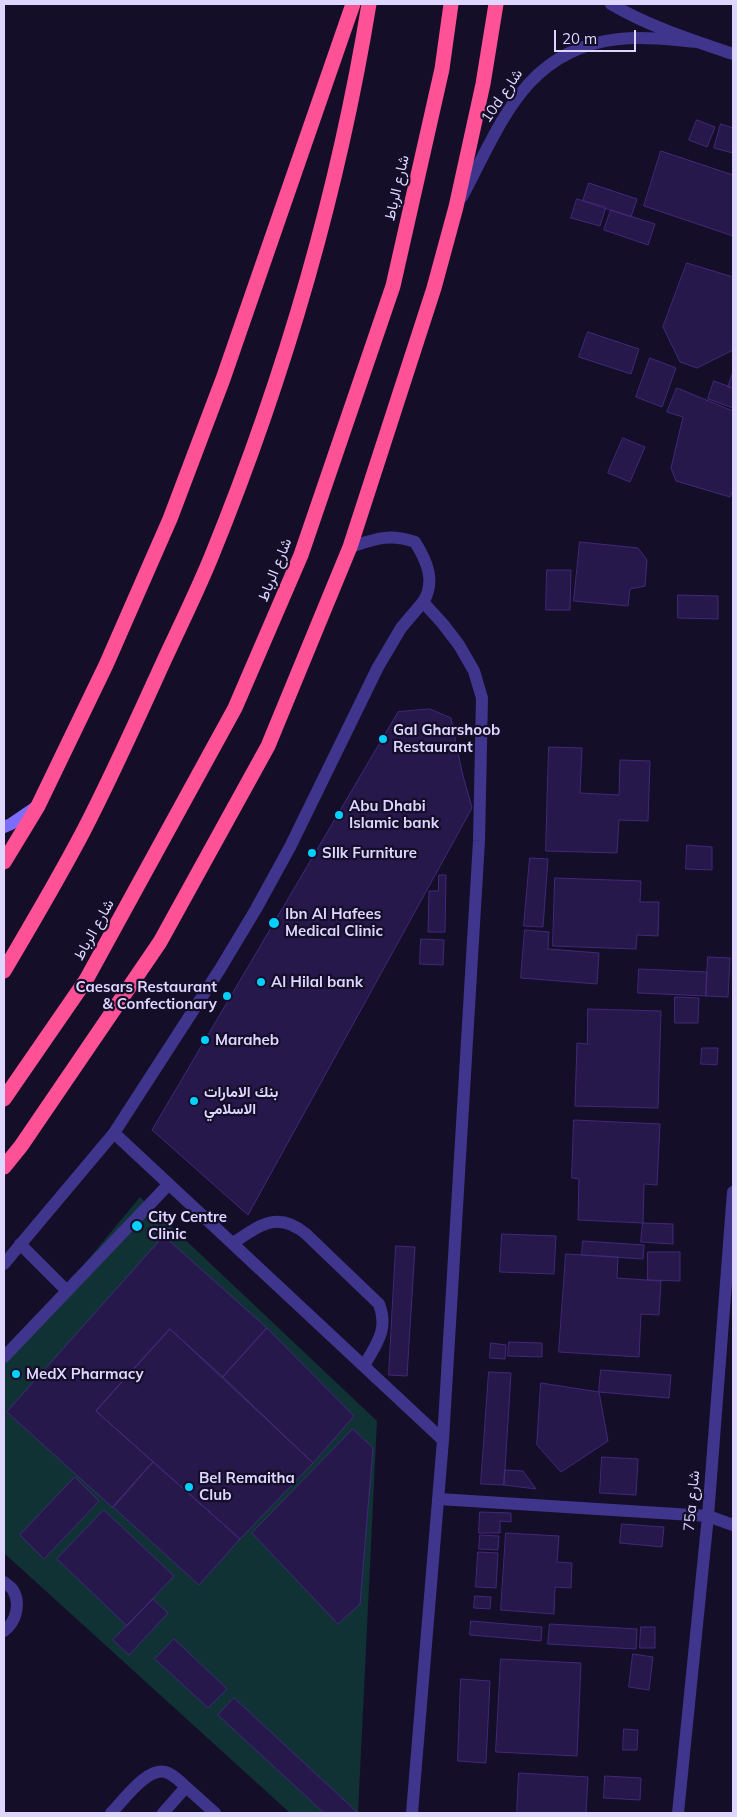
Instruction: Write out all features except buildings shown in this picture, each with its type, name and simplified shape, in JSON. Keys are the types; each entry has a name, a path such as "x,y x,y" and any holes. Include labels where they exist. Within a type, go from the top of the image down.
{"highway":[{"path":"4,862 38,806 106,665 170,519 223,379 353,4"},
{"path":"4,971 44,904 121,755 211,557 259,433 300,307 332,188 370,4"},
{"name":"شارع الرباط","path":"4,1098 86,980 226,726 301,555 393,286 442,69 451,4"},
{"path":"4,1167 21,1146 160,942 268,746 350,547 434,288 456,207 483,84 496,4"}],"street":[{"name":"10d شارع","path":"611,4 624,12 733,54"},
{"name":"10d شارع","path":"456,207 523,88 543,68 566,52 601,42 629,39 698,42"},
{"path":"4,1264 114,1133 215,977 256,909 322,784 378,667 401,628 423,602 429,590 430,578 428,567 415,542 388,536 350,547"},
{"path":"412,1813 443,1440 479,841 482,698 474,671 459,645 444,624 423,602"},
{"path":"4,827 38,806"},
{"path":"114,1133 443,1440"},
{"path":"4,1357 169,1184"},
{"name":"75a شارع","path":"678,1813 708,1516 733,1192"},
{"path":"233,1244 269,1222 283,1221 296,1225 306,1234 379,1304 383,1316 383,1328 364,1366"},
{"path":"20,1244 67,1291"},
{"path":"439,1500 708,1516 733,1525"},
{"path":"4,1582 13,1590 17,1603 16,1616 4,1631"},
{"path":"112,1813 150,1773 159,1771 168,1772 215,1813"},
{"path":"163,1813 186,1787"}],"green space":[{"name":"Bel Remaitha Club","path":"140,1197 377,1421 358,1813 290,1813 4,1553 4,1361"}],"place":[{"name":"Gal Gharshoob Restaurant","path":"383,739"},
{"name":"Abu Dhabi Islamic bank","path":"339,815"},
{"name":"SIlk Furniture","path":"312,853"},
{"name":"Ibn Al Hafees Medical Clinic","path":"274,923"},
{"name":"Al Hilal bank","path":"261,982"},
{"name":"Caesars Restaurant & Confectionary","path":"227,996"},
{"name":"Maraheb","path":"205,1040"},
{"name":"بنك الامارات الاسلامي","path":"194,1101"},
{"name":"City Centre Clinic","path":"137,1226"},
{"name":"MedX Pharmacy","path":"16,1374"},
{"name":"Bel Remaitha Club","path":"189,1487"}]}
